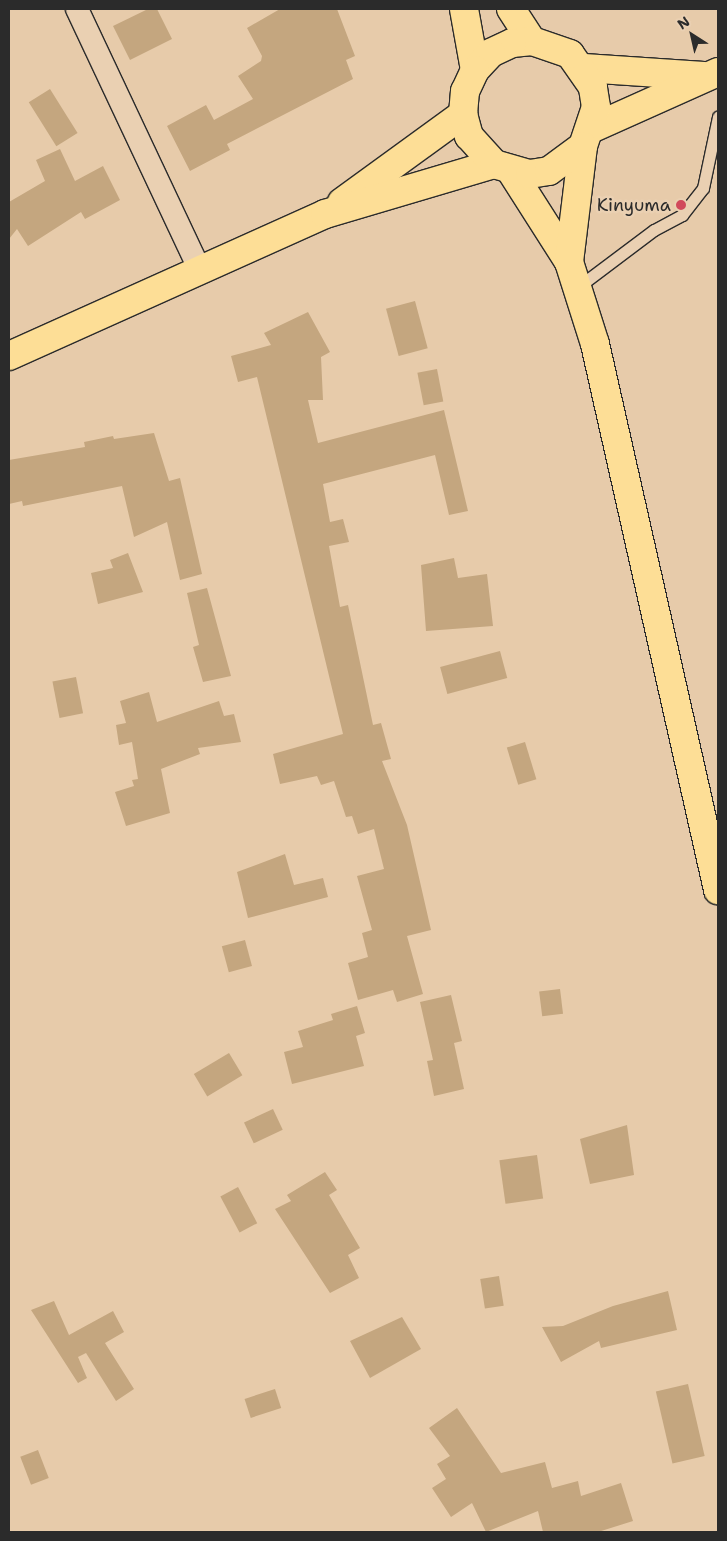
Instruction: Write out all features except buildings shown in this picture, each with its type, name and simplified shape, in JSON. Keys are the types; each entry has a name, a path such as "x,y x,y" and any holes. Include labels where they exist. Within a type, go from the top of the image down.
{"main road":[{"path":"464,9 475,70"},
{"path":"511,9 532,41"},
{"path":"569,262 588,137 596,107 584,68 564,51 532,41 512,43 491,53 475,70 465,91 463,114 469,136 503,168 569,262 578,287 596,344 715,863 718,890"},
{"path":"584,68 713,74"},
{"path":"9,356 325,214 503,168 549,170 588,137 713,74"},
{"path":"325,214 463,114"}],"street":[{"path":"77,9 200,270"}],"lane":[{"path":"578,287 654,230 682,215 703,188 718,117"}],"place":[{"name":"Kinyuma","path":"681,205"}]}
